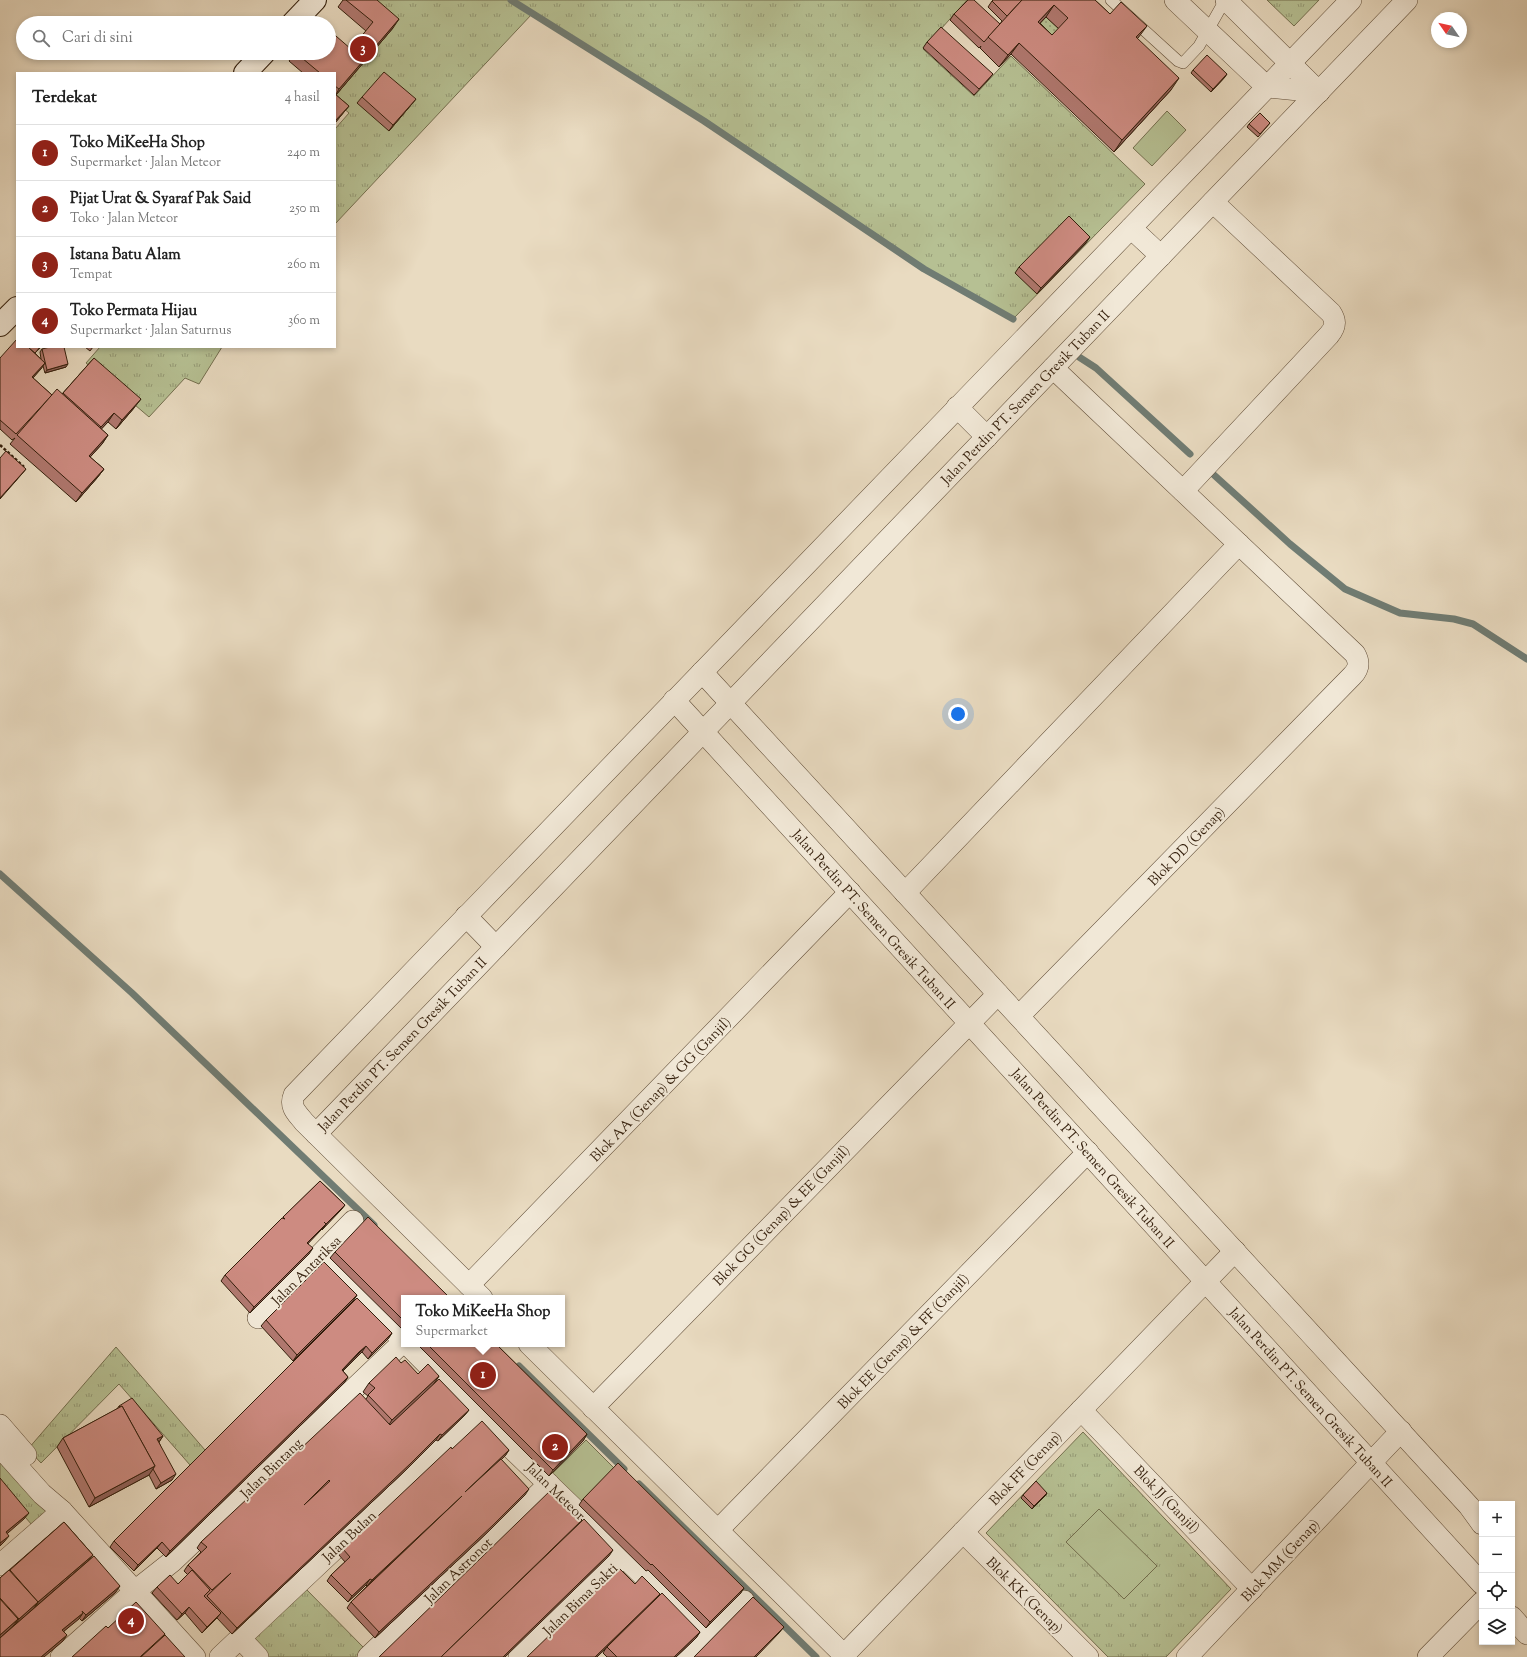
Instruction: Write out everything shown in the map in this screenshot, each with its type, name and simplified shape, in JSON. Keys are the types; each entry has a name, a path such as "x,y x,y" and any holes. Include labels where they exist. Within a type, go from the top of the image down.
{"main road":[{"path":"300,16 315,0"},
{"path":"246,72 257,60"},
{"path":"0,325 16,309"}],"street":[{"path":"1175,0 1267,87 1319,92"},
{"path":"1225,0 1319,92"},
{"name":"Jalan Perdin PT. Semen Gresik Tuban II","path":"1351,0 295,1093 292,1101 293,1109 316,1134 1407,0"},
{"path":"1183,491 1329,335 1335,326 1334,319 1328,311 1213,202"},
{"path":"1131,228 1161,256"},
{"path":"905,893 1239,544 1053,368"},
{"path":"957,408 987,437"},
{"name":"Blok DD (Genap)","path":"1019,1016 1352,676 1358,667 1359,663 1355,654 1239,544"},
{"path":"702,672 1470,1506 1479,1520"},
{"name":"Jalan Perdin PT. Semen Gresik Tuban II","path":"674,700 1479,1581"},
{"name":"Blok AA (Genap) & GG (Ganjil)","path":"476,1292 850,892"},
{"path":"466,916 496,947"},
{"name":"Blok GG (Genap) & EE (Ganjil)","path":"593,1408 998,994"},
{"path":"316,1134 476,1292"},
{"name":"Blok EE (Genap) & FF (Ganjil)","path":"718,1530 1088,1152"},
{"name":"Jalan Antariksa","path":"258,1318 353,1221"},
{"name":"Blok FF (Genap)","path":"845,1656 1235,1251"},
{"path":"319,1256 401,1338"},
{"name":"Jalan Bintang","path":"60,1657 135,1591 173,1562 401,1344"},
{"name":"Jalan Meteor","path":"410,1347 477,1415 707,1637"},
{"path":"532,1347 845,1656"},
{"name":"Blok JJ (Ganjil)","path":"1081,1410 1252,1589"},
{"name":"Jalan Bulan","path":"220,1657 477,1415"},
{"name":"Blok MM (Genap)","path":"1187,1657 1401,1431"},
{"path":"1,1432 42,1494 62,1511 195,1657"},
{"name":"Jalan Astronot","path":"368,1657 548,1484"},
{"path":"0,1565 62,1511"},
{"name":"Blok KK (Genap)","path":"963,1532 1088,1657"},
{"name":"Jalan Bima Sakti","path":"519,1657 623,1557"},
{"path":"687,1657 744,1601"},
{"path":"1428,1657 1479,1605"},
{"path":"1515,1620 1527,1634"},
{"path":"240,1638 258,1657"}],"lane":[{"path":"1111,0 1180,62 1186,61 1196,50 1225,0"}],"path":[{"path":"0,445 24,467"}],"green space":[{"path":"360,0 967,0 923,49 974,96 1011,56 1145,184 1013,319 924,269 704,121 532,14 336,223 336,128 349,113 336,102 336,95 392,28"},
{"path":"1267,0 1319,0 1294,26"},
{"path":"1046,17 1060,30 1044,47 1030,34"},
{"path":"1167,111 1186,130 1152,166 1133,148"},
{"path":"99,348 221,348 199,384 185,378 149,417 86,363"},
{"path":"116,1347 205,1450 190,1465 119,1384 41,1463 28,1449"},
{"path":"1083,1432 1231,1589 1166,1657 1108,1657 986,1533"},
{"path":"586,1440 614,1468 577,1505 549,1477"},
{"path":"0,1458 47,1512 32,1525 0,1488"},
{"path":"1099,1509 1157,1566 1124,1599 1066,1542"},
{"path":"304,1587 365,1649 358,1657 266,1657 249,1639"}],"building":[{"path":"346,0 377,0 399,19 339,89 336,87 336,72 319,72 304,60 336,60 336,36 351,49 373,22"},
{"path":"968,0 974,0 1000,24 984,42 954,14"},
{"path":"1022,0 1007,16 992,1"},
{"path":"1022,0 1095,0 1110,14 1121,2 1147,26 1136,37 1179,78 1122,140 1019,43 1008,55 988,37","holes":["1054,5 1068,18 1052,35 1038,22"]},
{"path":"941,27 993,74 979,89 927,42"},
{"path":"1207,55 1227,74 1213,89 1193,70"},
{"path":"384,72 416,99 393,125 362,97"},
{"path":"336,95 349,106 336,120"},
{"path":"1260,113 1270,123 1260,134 1249,124"},
{"path":"1069,216 1090,237 1041,288 1019,267"},
{"path":"16,340 16,348 29,348 45,363 32,377 52,395 16,434 0,420 0,358"},
{"path":"29,348 39,348 35,353"},
{"path":"64,348 68,364 47,370 42,349"},
{"path":"94,358 141,399 122,420 114,413 101,427 63,393"},
{"path":"57,389 108,435 89,456 104,469 82,493 17,435"},
{"path":"6,451 26,469 0,498 0,458"},
{"path":"320,1181 345,1205 307,1243 313,1248 254,1307 225,1275 282,1218 285,1219 283,1217"},
{"path":"368,1217 447,1295 401,1295 401,1318 335,1252"},
{"path":"324,1262 357,1295 297,1355 266,1320"},
{"path":"357,1298 392,1333 372,1353 366,1346 359,1352 342,1370 348,1377 170,1551 162,1542 138,1565 114,1541"},
{"path":"430,1347 499,1347 587,1434 553,1470"},
{"path":"396,1357 401,1363 405,1360 418,1374 428,1364 439,1376 392,1420 368,1395 375,1388 369,1383"},
{"path":"439,1379 469,1410 442,1435 440,1434 237,1628 207,1596 231,1573 212,1590 188,1565 207,1547 201,1542 360,1393 390,1425","holes":["329,1480 330,1481 304,1505"]},
{"path":"132,1398 163,1436 157,1439 176,1474 161,1483 153,1469 155,1466 122,1406 119,1406"},
{"path":"122,1406 155,1466 95,1498 63,1438"},
{"path":"482,1421 509,1450 465,1492 501,1459 529,1489 493,1525 379,1632 351,1602 462,1496 372,1580 370,1579 352,1596 331,1575 350,1557 343,1549 451,1447 452,1449"},
{"path":"618,1463 744,1588 710,1622 652,1564 651,1565 583,1499"},
{"path":"0,1478 29,1513 6,1532 9,1536 0,1543"},
{"path":"1036,1481 1047,1493 1034,1506 1023,1495"},
{"path":"552,1489 582,1520 441,1657 379,1657"},
{"path":"584,1519 613,1550 503,1657 441,1657"},
{"path":"64,1522 93,1555 38,1602 10,1570"},
{"path":"94,1556 120,1586 86,1615 82,1611 83,1613 62,1630 67,1635 41,1657 0,1657 0,1638"},
{"path":"619,1568 635,1584 642,1576 660,1594 595,1657 527,1657"},
{"path":"9,1570 38,1602 19,1619 0,1598 0,1578"},
{"path":"192,1570 210,1590 204,1596 221,1613 207,1627 189,1607 182,1614 157,1587 170,1575 178,1584"},
{"path":"662,1593 700,1632 674,1657 617,1657 607,1647"},
{"path":"753,1597 784,1627 754,1657 694,1657"},
{"path":"0,1599 18,1619 0,1635"},
{"path":"136,1602 165,1634 140,1657 72,1657 106,1626 108,1628"},
{"path":"165,1635 185,1657 141,1657"}],"waterway":[{"path":"511,0 704,121 924,269 1013,319"},
{"path":"1079,357 1096,368 1190,454"},
{"path":"1214,475 1290,544 1345,589 1400,613 1454,619 1473,624 1527,659"},
{"path":"0,874 132,993 374,1225"},
{"path":"519,1366 624,1469"},
{"path":"639,1484 816,1657"}],"place":[{"name":"Istana Batu Alam","path":"363,49"},
{"name":"Toko MiKeeHa Shop","path":"483,1375"},
{"name":"Pijat Urat & Syaraf Pak Said","path":"555,1447"},
{"name":"Toko Permata Hijau","path":"131,1621"}]}
